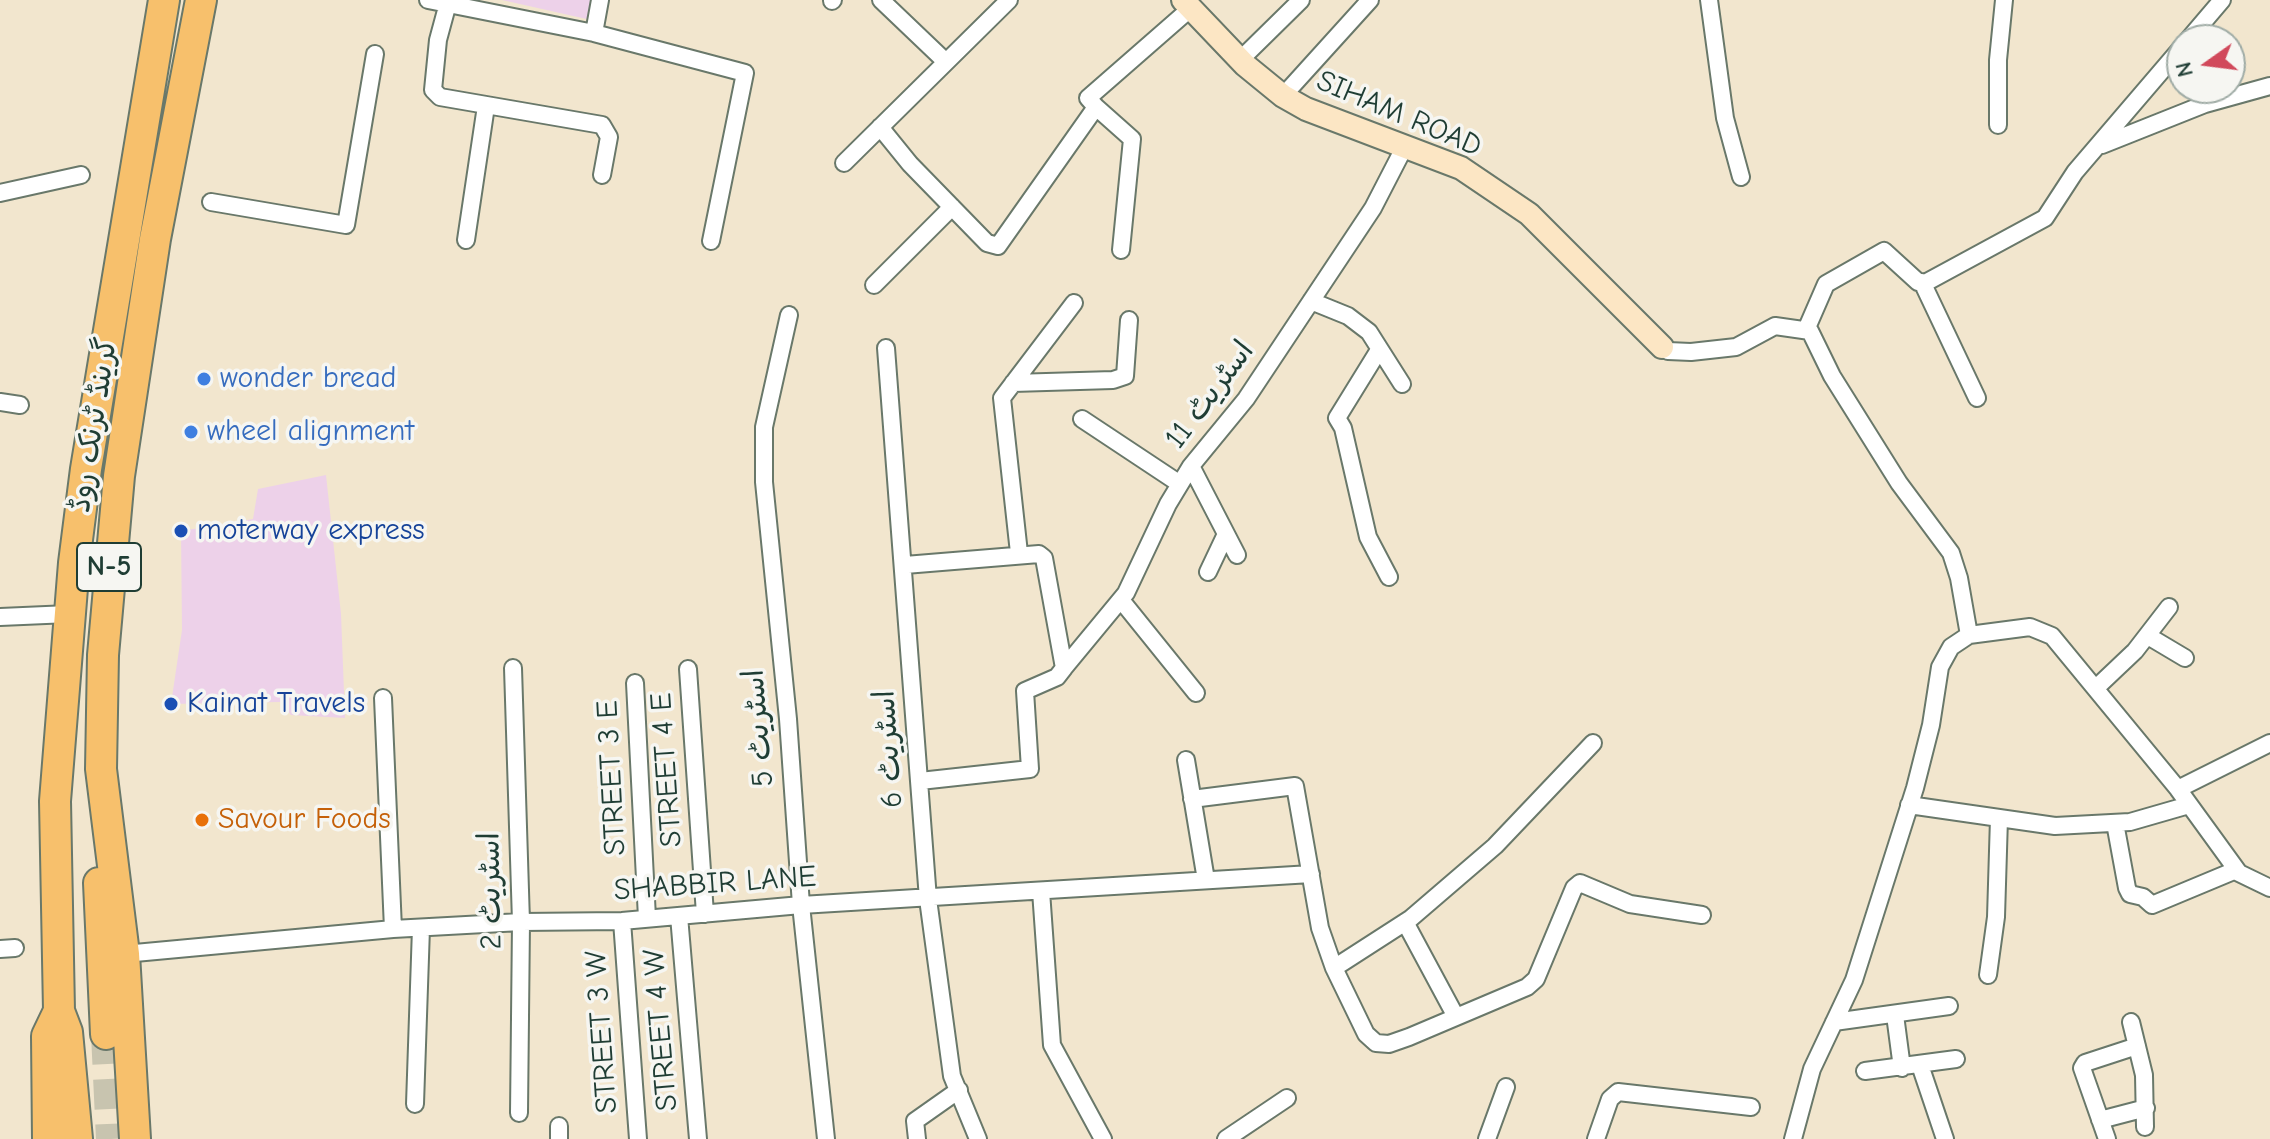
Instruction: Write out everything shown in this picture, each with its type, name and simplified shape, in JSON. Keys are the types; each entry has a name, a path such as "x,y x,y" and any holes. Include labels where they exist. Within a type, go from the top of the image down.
{"highway":[{"name":"گرینڈ ٹرنک روڈ","path":"77,1139 67,1032 59,1011 55,801 69,614 86,469 164,0"},
{"name":"گرینڈ ٹرنک روڈ","path":"135,1139 124,954 101,769 103,655 119,476 155,239 201,0"},
{"path":"101,769 98,909 106,1034"},
{"path":"48,1139 47,1036 59,1011"}],"street":[{"path":"428,0 594,33 745,73 711,241"},
{"path":"594,33 600,0"},
{"path":"881,0 946,62"},
{"path":"844,163 1009,0"},
{"path":"1240,60 1301,0"},
{"path":"1283,96 1370,0"},
{"path":"1709,0 1725,118 1741,177"},
{"path":"1998,125 1998,60 2004,0"},
{"path":"2202,24 2222,0"},
{"path":"448,3 438,40 433,90 440,97 602,125 609,137 602,175"},
{"path":"1121,250 1132,139 1088,98 1187,4"},
{"name":"SIHAM ROAD","path":"1187,4 1240,60 1283,96 1306,109 1461,168 1529,214 1662,347"},
{"path":"211,202 346,225 375,54"},
{"path":"1922,282 2045,218 2075,172 2166,66"},
{"path":"2100,146 2205,104 2270,86"},
{"path":"466,240 486,106"},
{"path":"880,127 910,164 987,243 998,246 1096,107"},
{"name":"اسٹریٹ 11","path":"920,781 1030,769 1025,691 1057,677 1062,664 1121,600 1191,466 1246,399 1373,208 1405,146"},
{"path":"0,193 81,175"},
{"path":"874,285 952,207"},
{"path":"1806,330 1826,284 1884,251 1922,282 1977,398"},
{"path":"1311,301 1360,324 1402,384"},
{"path":"1019,553 1002,398 1074,303"},
{"name":"اسٹریٹ 5","path":"789,315 764,427 764,482 788,719 801,905 826,1139"},
{"path":"1013,383 1113,380 1125,376 1129,320"},
{"path":"1662,347 1668,351 1691,352 1736,347 1775,326 1810,331 1832,376 1899,483 1951,553 1959,578 1969,635"},
{"name":"اسٹریٹ 6","path":"886,348 905,565 928,899 952,1076 978,1139"},
{"path":"1379,350 1337,418 1343,428 1368,537 1389,577"},
{"path":"0,402 20,405"},
{"path":"1082,419 1180,484"},
{"path":"1191,466 1237,555"},
{"path":"1208,572 1226,534"},
{"path":"905,565 1034,552 1044,558 1062,664"},
{"path":"1121,600 1196,693"},
{"path":"2097,687 2148,636 2169,607"},
{"path":"0,617 69,614"},
{"path":"1793,1139 1812,1069 1854,980 1909,805 1931,725 1940,667 1951,647 1969,635 2030,627 2043,630 2097,687 2178,789 2236,870 2270,888"},
{"path":"2148,636 2185,658"},
{"name":"اسٹریٹ 2","path":"513,668 521,922 519,1113"},
{"name":"STREET 4 E","path":"688,669 705,914"},
{"name":"STREET 3 E","path":"635,683 647,918"},
{"path":"383,698 393,929"},
{"path":"1334,968 1405,922 1495,846 1593,743"},
{"path":"2178,789 2270,743"},
{"path":"1186,760 1206,880"},
{"path":"1192,799 1295,786 1320,928 1334,968 1366,1034 1376,1043 1389,1044 1409,1037 1527,987 1536,979 1574,888 1580,883 1630,904 1702,915"},
{"path":"1909,805 2055,826 2115,823 2189,805"},
{"path":"1988,975 1996,917 1999,818"},
{"path":"2115,823 2127,888 2130,894 2143,897 2152,905 2236,870"},
{"name":"SHABBIR LANE","path":"124,954 393,929 521,922 622,921 801,905 1311,874"},
{"path":"1041,891 1052,1045 1103,1139"},
{"name":"STREET 4 W","path":"679,916 698,1139"},
{"name":"STREET 3 W","path":"622,921 638,1139"},
{"path":"1405,922 1455,1015"},
{"path":"415,1104 421,928"},
{"path":"1834,1022 1949,1006"},
{"path":"1895,1015 1902,1068"},
{"path":"2131,1022 2146,1108 2145,1127"},
{"path":"2107,1139 2082,1068 2085,1063 2137,1046"},
{"path":"1865,1071 1956,1059"},
{"path":"1920,1065 1945,1139"},
{"path":"1487,1139 1506,1087"},
{"path":"917,1139 915,1121 959,1090"},
{"path":"1596,1139 1610,1099 1618,1092 1751,1107"},
{"path":"1226,1139 1287,1098"},
{"path":"2100,1120 2146,1108"}],"shaded area":[{"path":"502,0 604,0 600,22"},
{"path":"326,475 341,614 345,718 291,715 280,702 171,704 182,630 181,531 253,519 258,489"}],"tunnel":[{"path":"106,1034 111,1139"}],"place":[{"name":"wonder bread","path":"204,379"},
{"name":"wheel alignment","path":"191,432"},
{"name":"moterway express","path":"181,531"},
{"name":"Kainat Travels","path":"171,704"},
{"name":"Savour Foods","path":"202,820"}]}
